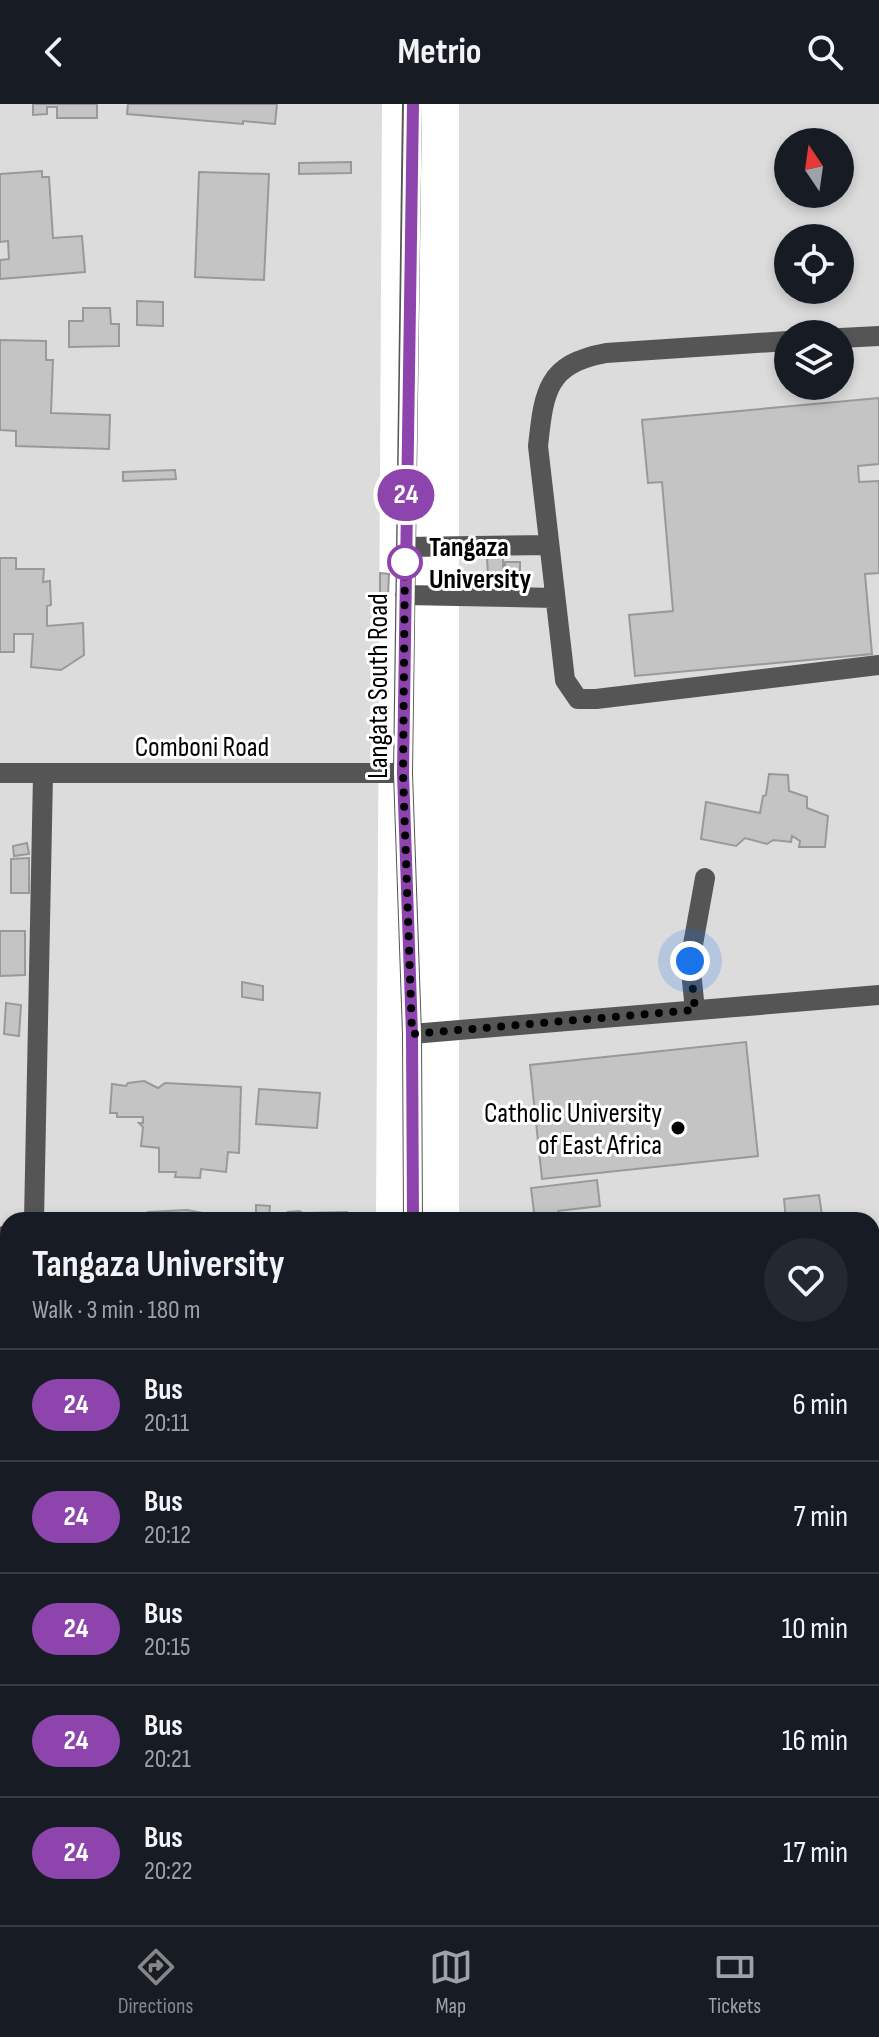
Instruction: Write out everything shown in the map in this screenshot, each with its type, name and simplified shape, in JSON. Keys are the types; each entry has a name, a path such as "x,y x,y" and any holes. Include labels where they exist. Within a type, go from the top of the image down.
{"street":[{"name":"Langata South Road","path":"412,104 403,773 412,1034 413,1212"},
{"path":"854,337 879,336"},
{"path":"774,342 585,356 566,365 551,383 542,410 538,446 565,680 578,699 879,665"},
{"path":"406,547 549,545"},
{"path":"405,595 555,598"},
{"name":"Comboni Road","path":"0,773 403,773"},
{"path":"34,1212 43,775"},
{"path":"695,1010 690,961 705,878"},
{"path":"412,1034 879,995"}],"shaded area":[{"path":"0,104 382,104 376,1212 0,1212"},
{"path":"459,104 879,104 879,1212 459,1212"}],"building":[{"path":"33,104 97,104 97,118 57,118 57,107 47,107 47,114 33,115"},
{"path":"128,104 277,104 275,124 243,121 243,124 127,114"},
{"path":"351,162 351,173 299,174 299,163"},
{"path":"42,171 42,177 49,177 53,238 82,236 85,272 0,279 0,260 9,259 8,241 0,242 0,174"},
{"path":"199,172 269,174 264,280 195,277"},
{"path":"137,301 163,302 163,326 137,325"},
{"path":"83,308 110,308 111,324 119,324 119,346 69,347 69,321 83,321"},
{"path":"0,340 46,341 46,360 53,360 51,413 110,415 109,449 16,446 16,431 0,430"},
{"path":"879,398 879,464 858,466 859,482 879,481 879,573 865,574 872,654 635,676 629,615 673,611 662,482 648,483 642,420"},
{"path":"175,470 176,479 123,481 123,472"},
{"path":"0,558 16,558 16,569 44,569 43,582 50,581 51,605 47,606 47,626 83,623 84,655 61,670 31,667 33,634 14,634 14,652 0,652"},
{"path":"487,558 503,558 503,574 488,574"},
{"path":"505,562 520,562 520,575 505,575"},
{"path":"380,573 389,574 388,596 380,596"},
{"path":"769,774 788,775 789,791 807,797 807,808 828,816 825,847 799,847 800,841 792,836 791,842 773,840 767,844 745,838 736,846 701,839 706,802 760,813"},
{"path":"27,843 29,854 14,856 13,846"},
{"path":"29,858 29,893 11,893 11,859"},
{"path":"0,931 25,931 25,975 0,976"},
{"path":"242,982 263,986 263,1000 242,997"},
{"path":"6,1003 21,1005 19,1036 4,1034"},
{"path":"746,1042 758,1156 542,1179 530,1065"},
{"path":"144,1081 158,1088 165,1083 241,1087 239,1153 228,1152 226,1172 201,1169 200,1178 175,1177 176,1172 159,1172 159,1148 141,1146 143,1127 139,1123 143,1123 143,1117 117,1117 117,1113 110,1113 112,1084 126,1086"},
{"path":"259,1089 320,1093 317,1128 256,1124"},
{"path":"597,1180 600,1206 534,1212 531,1188"},
{"path":"819,1195 822,1212 785,1212 784,1199"},
{"path":"256,1205 270,1206 269,1212 256,1212"},
{"path":"187,1210 198,1212 148,1212"}],"bus line":[{"name":"24","path":"413,104 403,773 412,1034 413,1212"}],"place":[{"name":"Tangaza University","path":"405,562"},
{"name":"Catholic University of East Africa","path":"678,1128"}],"route":[{"path":"405,562 403,773 412,1034 695,1010 690,961"}]}
